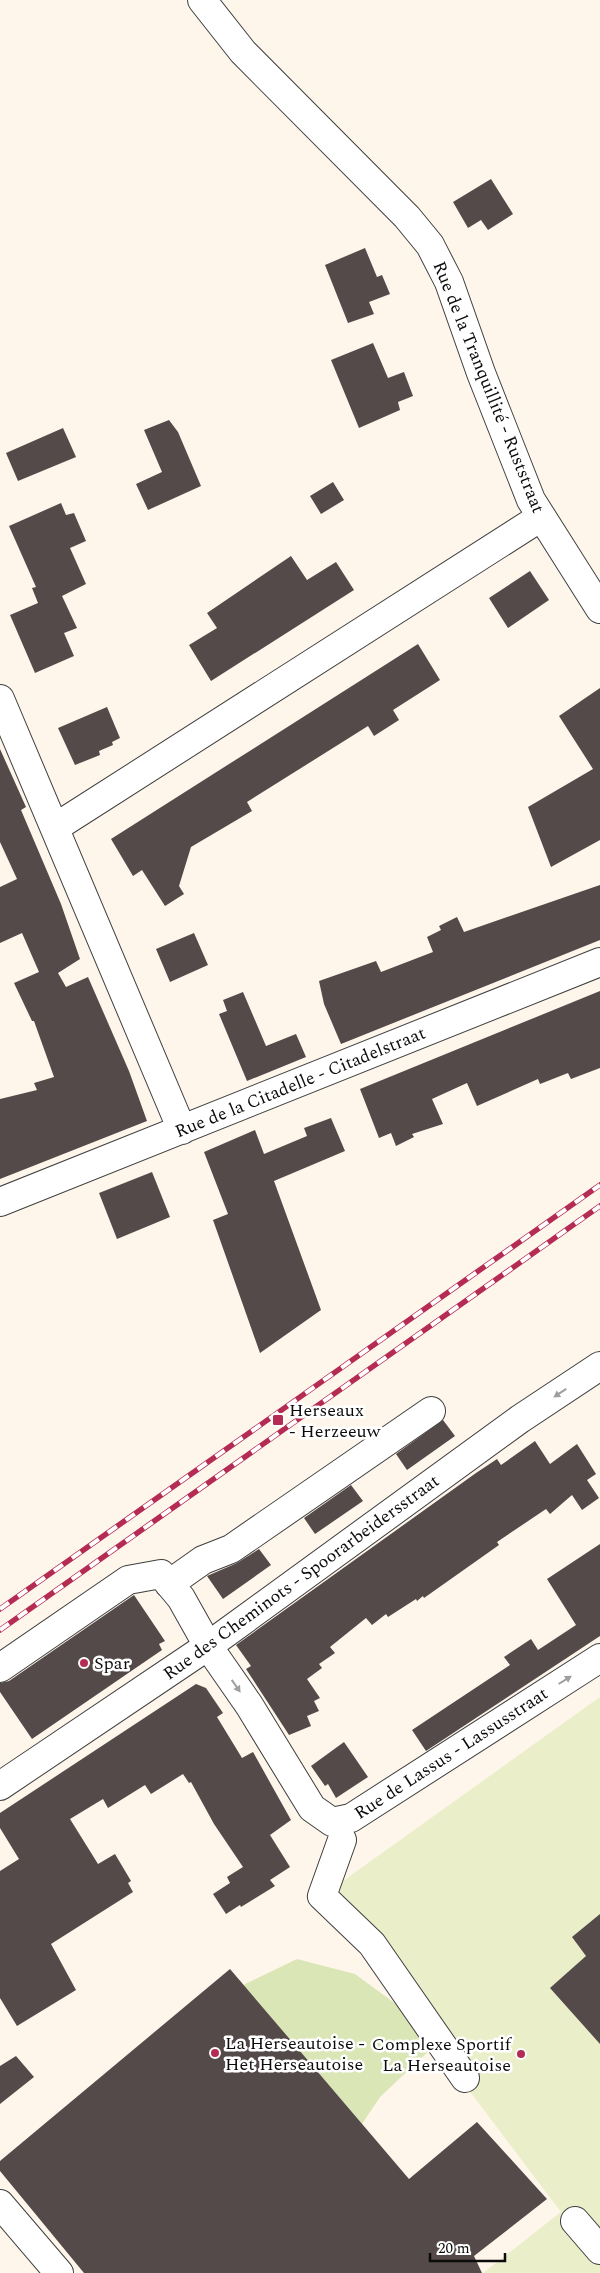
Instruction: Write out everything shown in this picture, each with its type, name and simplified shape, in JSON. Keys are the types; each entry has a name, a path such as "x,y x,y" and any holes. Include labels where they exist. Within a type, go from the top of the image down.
{"street":[{"name":"Rue de la Tranquillité - Ruststraat","path":"202,0 242,52 407,217 430,245 449,282 481,373 526,487 541,518 600,609"},
{"path":"56,827 541,518"},
{"path":"0,699 56,827 182,1130"},
{"name":"Rue de la Citadelle - Citadelstraat","path":"0,1202 600,962"},
{"name":"Rue des Cheminots - Spoorarbeidersstraat","path":"0,1786 208,1646 520,1419 600,1366"},
{"path":"0,1668 128,1580 161,1574 169,1584 203,1560 231,1549 431,1411"},
{"name":"Rue de Lassus - Lassusstraat","path":"169,1584 181,1598 208,1646 249,1705 312,1808 332,1822 351,1818 600,1658"},
{"path":"342,1840 322,1896 372,1944 465,2078"},
{"path":"0,2204 58,2273"},
{"path":"575,2221 600,2250"}],"green space":[{"name":"Complexe Sportif La Herseautoise","path":"600,1697 600,2273 483,2273 561,2212 322,1896"},
{"path":"297,1959 355,1974 396,2004 430,2050 380,2097 362,2124 243,1985"}],"building":[{"path":"491,179 513,214 488,230 481,220 468,228 453,202"},
{"path":"365,248 377,277 382,275 390,294 369,302 374,314 348,323 325,265"},
{"path":"373,343 388,378 404,372 413,396 398,402 400,410 359,428 331,360"},
{"path":"169,420 178,432 201,486 148,510 136,484 162,472 144,430"},
{"path":"63,428 76,457 18,481 6,453"},
{"path":"333,482 344,500 321,514 310,496"},
{"path":"61,503 66,515 74,513 86,541 70,548 86,584 62,596 77,628 64,633 74,656 35,673 10,615 38,603 32,588 36,587 9,526"},
{"path":"291,556 307,580 336,562 354,590 211,681 189,645 217,628 207,613"},
{"path":"530,571 549,600 508,628 489,598"},
{"path":"418,644 440,680 393,710 399,720 374,736 368,726 247,802 252,811 191,847 179,886 184,894 165,906 142,870 133,876 111,839"},
{"path":"600,688 600,840 551,867 528,807 593,769 559,716"},
{"path":"107,707 120,738 112,742 113,745 99,751 100,755 75,765 58,728"},
{"path":"0,749 26,807 21,810 61,904 80,959 58,973 66,987 88,977 129,1071 147,1121 0,1179 0,1099 37,1090 34,1083 54,1077 34,1021 32,1021 14,983 39,972 22,933 0,943 0,887 17,879 0,842"},
{"path":"600,885 600,940 341,1044 324,1004 319,981 376,961 381,972 433,952 427,937 441,930 439,926 457,917 464,932"},
{"path":"194,933 208,965 170,982 156,949"},
{"path":"600,991 600,1068 571,1079 568,1073 540,1084 538,1079 477,1106 467,1083 432,1099 443,1124 412,1134 414,1137 396,1146 391,1133 379,1138 360,1089"},
{"path":"243,992 266,1046 296,1034 306,1057 247,1081 219,1014 227,1011 223,1000"},
{"path":"331,1118 345,1151 274,1181 321,1310 260,1353 213,1220 228,1214 204,1152 255,1130 264,1154 307,1136 304,1128"},
{"path":"152,1172 170,1217 117,1239 99,1193"},
{"path":"443,1420 455,1436 407,1470 396,1454"},
{"path":"535,1441 550,1464 577,1444 596,1474 587,1480 599,1498 582,1510 572,1495 550,1514 546,1509 497,1542 499,1545 424,1598 423,1596 417,1601 416,1599 388,1617 386,1614 372,1625 366,1618 330,1647 335,1653 319,1664 322,1668 307,1679 320,1698 314,1701 319,1711 307,1716 311,1726 289,1735 246,1669 251,1666 236,1645 476,1473 497,1459 501,1465"},
{"path":"351,1485 363,1501 315,1534 304,1518"},
{"path":"600,1544 600,1636 426,1751 412,1730 510,1665 504,1657 531,1639 538,1650 576,1625 547,1579"},
{"path":"259,1549 271,1565 223,1599 207,1576 237,1563"},
{"name":"Spar","path":"134,1595 165,1641 159,1644 162,1650 32,1739 0,1692 0,1683 9,1681"},
{"path":"196,1684 206,1688 223,1713 217,1717 242,1758 253,1752 291,1820 270,1835 290,1867 270,1880 275,1886 226,1914 213,1894 230,1883 227,1877 243,1867 214,1824 191,1782 189,1783 183,1774 151,1794 145,1785 108,1808 103,1799 70,1819 98,1864 115,1854 131,1881 128,1883 133,1892 51,1944 76,1990 17,2026 0,1998 0,1871 19,1859 0,1828 0,1813"},
{"path":"344,1742 368,1777 336,1798 328,1784 325,1786 311,1766"},
{"path":"600,1914 600,2044 550,1988 586,1956 572,1937"},
{"name":"La Herseautoise - Het Herseautoise","path":"230,1969 409,2179 477,2122 547,2199 474,2256 482,2273 84,2273 0,2171 0,2161"},
{"path":"16,2056 34,2077 0,2104 0,2066"}],"railway":[{"path":"0,1609 600,1185"},
{"path":"0,1630 600,1206"}],"place":[{"name":"Herseaux - Herzeeuw","path":"278,1420"},
{"name":"Spar","path":"84,1663"},
{"name":"La Herseautoise - Het Herseautoise","path":"215,2053"},
{"name":"Complexe Sportif La Herseautoise","path":"521,2054"}]}
